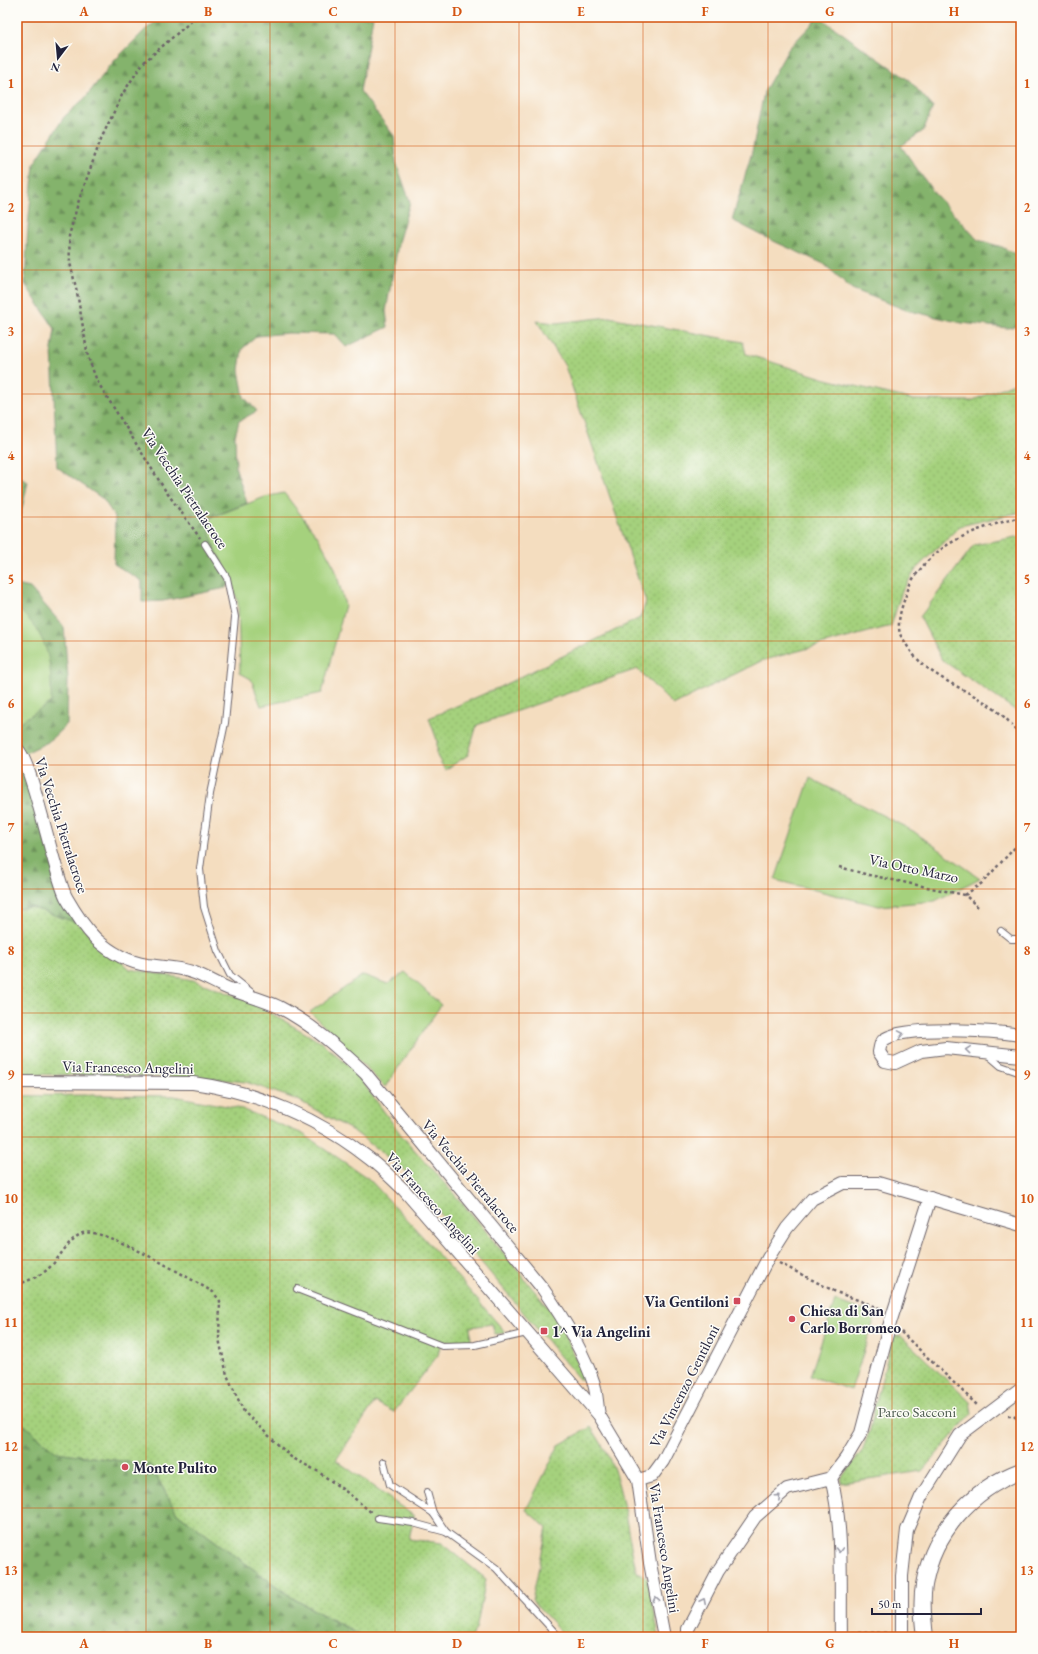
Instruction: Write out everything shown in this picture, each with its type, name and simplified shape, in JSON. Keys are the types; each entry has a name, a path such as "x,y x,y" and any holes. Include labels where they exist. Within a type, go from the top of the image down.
{"street":[{"name":"Via Vecchia Pietralacroce","path":"17,749 21,751 29,774 59,879 66,897 79,918 96,939 117,955 145,964 183,969 199,974 227,988 278,1006 305,1022 335,1044 365,1073 543,1289 560,1313 586,1361 595,1386 599,1415"},
{"path":"1021,1035 984,1031 906,1033 885,1039 880,1044 878,1052 885,1061 895,1063 921,1051 946,1048 1021,1056"},
{"name":"Via Francesco Angelini","path":"17,1082 193,1083 220,1087 276,1104 304,1117 342,1139 371,1160 404,1190 599,1415 638,1480 649,1555 664,1637"},
{"name":"Via Vincenzo Gentiloni","path":"638,1480 652,1476 663,1461 768,1258 787,1228 812,1199 843,1183 878,1183 1021,1225"},
{"path":"688,1637 688,1630 718,1570 755,1517 787,1489 831,1478 846,1458 861,1433 890,1323 930,1198"},
{"path":"902,1637 902,1576 907,1530 921,1497 960,1435 1021,1389"},
{"path":"925,1637 923,1608 924,1585 932,1554 951,1524 969,1502 986,1488 1004,1477 1021,1471"},
{"path":"831,1478 836,1498 839,1526 841,1635"}],"lane":[{"name":"Via Vecchia Pietralacroce","path":"205,544 227,578 235,616 224,723 210,794 200,869 204,907 218,951 230,975 241,986 264,1001"},
{"path":"1001,932 1011,939 1021,939"},
{"path":"985,1051 1001,1066 1021,1073"},
{"path":"297,1289 442,1346 475,1346 527,1333"},
{"path":"384,1462 390,1485 434,1513"},
{"path":"427,1492 434,1513 446,1532"},
{"path":"378,1518 413,1523 446,1532 496,1568 559,1637"}],"path":[{"name":"Via Vecchia Pietralacroce","path":"196,17 143,63 123,94 101,139 85,182 69,236 69,243 70,264 78,292 88,358 97,382 165,490 205,544"},
{"path":"1021,517 970,532 950,543 927,561 911,582 900,619 900,634 912,653 933,674 992,708 1011,722 1021,736"},
{"path":"965,895 982,883 1021,841"},
{"name":"Via Otto Marzo","path":"840,867 965,895 978,907"},
{"path":"17,1285 49,1269 68,1244 84,1233 97,1234 115,1240 213,1292 220,1300 219,1339 226,1375 244,1412 291,1457 317,1471 378,1518"},
{"path":"768,1258 796,1270 836,1292 885,1310 890,1323 918,1347 987,1414"},
{"path":"841,1635 887,1633 890,1637"}],"green space":[{"path":"162,17 373,17 360,91 394,136 396,162 410,202 399,239 386,311 388,327 346,347 334,334 288,333 257,336 242,349 239,370 244,397 257,411 239,421 235,436 236,469 247,503 210,518 210,534 232,582 226,588 163,601 142,602 142,581 114,564 115,517 103,499 57,467 52,349 55,329 25,284 28,226 34,164 64,117 85,98 114,61 145,30"},
{"path":"819,17 910,81 933,107 923,131 901,146 934,193 978,240 1002,247 1021,257 1021,326 1007,328 962,323 906,310 852,289 824,264 732,220 752,152 764,92 789,48"},
{"path":"609,317 743,342 746,354 826,379 914,400 971,401 1021,380 1021,512 960,526 917,568 902,591 891,626 761,661 673,705 637,669 477,725 468,755 445,770 437,756 437,740 429,718 502,686 640,618 646,602 565,366 537,321 556,323"},
{"path":"17,476 28,482 17,530"},
{"path":"284,493 318,537 335,568 345,605 322,693 261,706 251,679 240,673 238,603 232,582 210,534 210,518 265,497"},
{"path":"1021,536 1021,714 942,660 920,617 974,545"},
{"path":"17,585 30,588 64,627 68,679 67,724 48,742 19,756 78,923 31,907 17,909"},
{"path":"17,608 28,618 36,629 46,650 51,675 51,702 17,724"},
{"path":"810,778 913,831 980,878 935,901 879,906 775,880"},
{"path":"31,907 78,923 130,969 193,980 252,1002 322,1043 352,1068 402,1136 470,1212 559,1321 585,1380 579,1379 404,1170 355,1132 298,1100 246,1082 196,1077 17,1074 17,909"},
{"path":"405,972 441,1005 385,1087 310,1012 363,975 388,984"},
{"path":"17,1096 174,1096 242,1109 303,1134 369,1179 423,1237 506,1333 495,1334 492,1324 470,1327 471,1341 441,1342 438,1355 394,1412 375,1402 336,1460 414,1516 409,1539 442,1543 486,1579 476,1629 471,1637 364,1637 294,1599 177,1513 150,1465 56,1452 17,1419"},
{"path":"835,1301 876,1314 851,1390 810,1376"},
{"name":"Parco Sacconi","path":"893,1336 901,1336 970,1402 972,1413 922,1471 841,1483 842,1477 862,1451 870,1430"},
{"path":"17,1419 56,1452 150,1465 177,1513 294,1599 363,1637 17,1637"},
{"path":"591,1427 605,1451 616,1476 637,1572 648,1578 659,1637 566,1637 532,1600 547,1528 526,1510 559,1445"}],"place":[{"name":"Via Gentiloni","path":"737,1301"},
{"name":"Chiesa di San Carlo Borromeo","path":"792,1319"},
{"name":"1^ Via Angelini","path":"544,1331"},
{"name":"Monte Pulito","path":"125,1467"}]}
